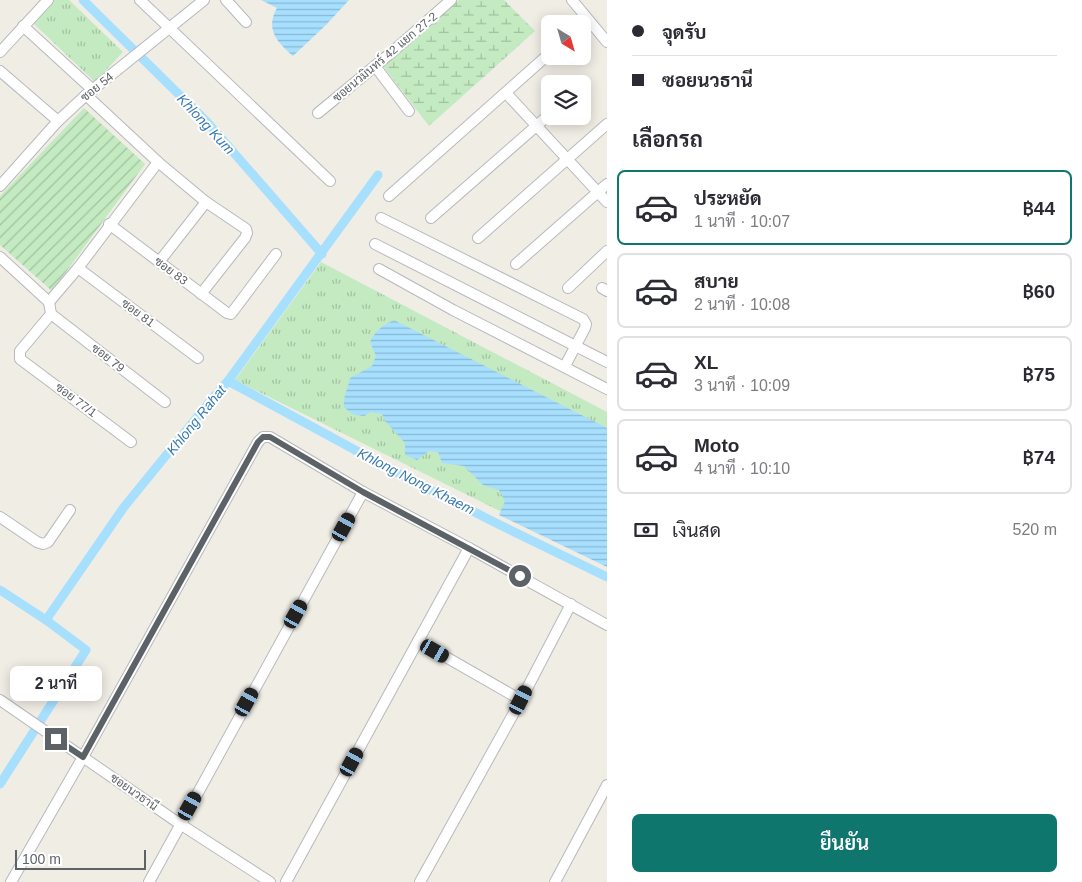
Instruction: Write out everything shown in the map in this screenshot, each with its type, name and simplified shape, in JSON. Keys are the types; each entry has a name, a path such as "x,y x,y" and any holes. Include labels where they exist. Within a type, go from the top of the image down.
{"street":[{"path":"0,52 48,0"},
{"path":"140,0 330,181"},
{"path":"226,0 246,22"},
{"name":"ซอยนวมินทร์ 42 แยก 27-2","path":"318,113 451,0"},
{"path":"572,0 607,42"},
{"name":"ซอย 54","path":"0,186 58,121 198,2"},
{"path":"23,26 158,162 206,202 246,229 245,238 201,294"},
{"path":"389,196 541,61"},
{"path":"375,66 409,112"},
{"path":"0,71 58,121"},
{"path":"506,93 607,202"},
{"path":"431,218 541,122"},
{"path":"478,238 607,124"},
{"path":"49,302 78,268 109,224 158,162"},
{"path":"516,264 607,184"},
{"path":"159,262 206,202"},
{"path":"381,218 583,319 586,324 565,366"},
{"name":"ซอย 83","path":"109,224 201,294 231,314 276,254"},
{"path":"375,244 607,362"},
{"path":"568,288 607,251"},
{"path":"596,261 607,266"},
{"path":"2,263 49,302 51,314"},
{"name":"ซอย 81","path":"78,268 198,358"},
{"path":"379,269 453,310 607,389"},
{"name":"ซอย 77/1","path":"51,314 20,351 20,359 131,442"},
{"name":"ซอย 79","path":"51,314 165,402"},
{"path":"10,882 83,757 258,442 263,437 270,437 363,492 469,548 607,625"},
{"path":"149,882 363,492"},
{"path":"0,517 43,544 48,542 70,510"},
{"path":"286,882 469,548"},
{"path":"420,882 521,700 571,604"},
{"path":"418,641 521,700"},
{"name":"ซอยนวธานี","path":"0,700 38,728 180,824 270,882"},
{"path":"555,882 607,785"}],"green space":[{"path":"53,0 69,0 123,52 95,82 32,22"},
{"path":"459,0 504,0 535,31 429,126 383,66"},
{"path":"84,108 145,164 52,291 0,245 0,196"},
{"path":"321,262 607,412 607,564 235,380"}],"water":[{"path":"261,0 349,0 293,56 274,35 272,22 277,8"},
{"path":"394,320 607,428 607,567 499,515 505,501 499,490 483,485 464,466 442,463 438,452 429,451 417,460 405,455 405,443 385,421 382,414 371,412 364,416 352,414 344,407 350,378 372,366 376,356 370,342 372,338 380,328"}],"waterway":[{"name":"Khlong Kum","path":"83,0 207,122 322,254"},
{"name":"Khlong Rahat","path":"0,590 46,620 124,507 228,381 378,175"},
{"name":"Khlong Nong Khaem","path":"228,381 403,476 607,577"},
{"path":"0,784 86,650 46,620"}],"route":[{"path":"56,739 83,757 258,442 263,437 270,437 363,492 520,576"}]}
